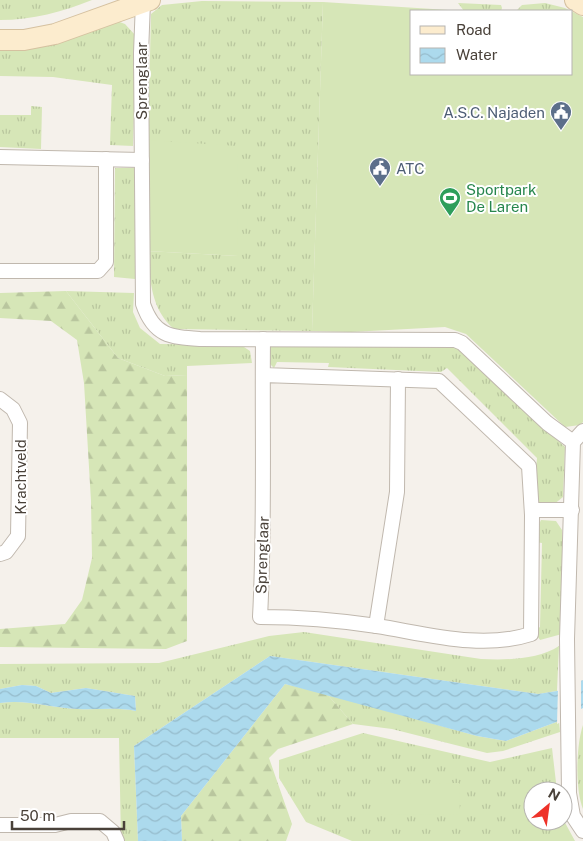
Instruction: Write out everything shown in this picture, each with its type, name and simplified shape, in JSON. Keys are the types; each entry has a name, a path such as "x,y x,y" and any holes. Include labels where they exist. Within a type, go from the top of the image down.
{"street":[{"path":"575,0 583,4"},
{"path":"0,40 24,40 55,34 147,1"},
{"name":"Sprenglaar","path":"147,1 140,53 143,304 148,320 174,338 455,340 462,343 547,423 573,442"},
{"path":"0,157 142,160"},
{"path":"0,271 98,271 106,262 106,159"},
{"name":"Sprenglaar","path":"262,375 439,381 529,466 532,510 531,634 511,641 468,640 309,617 260,617 264,543 262,375 263,339"},
{"path":"376,626 397,492 398,379"},
{"name":"Krachtveld","path":"0,399 13,409 20,422 18,536 6,552 0,554"},
{"path":"583,431 573,442 567,639 568,793 572,816 583,832"},
{"path":"532,510 572,510"},
{"path":"0,825 55,825 71,821 100,821 116,835 116,841"}],"green space":[{"path":"0,0 92,0 70,8 24,19 0,20"},
{"path":"202,1 323,2 312,331 174,329 166,321 156,303 151,283 147,251 238,256 148,140 151,14 162,5"},
{"name":"Sportpark De Laren","path":"323,2 448,10 410,10 410,75 573,75 573,22 583,27 583,422 580,425 565,427 466,334 445,327 351,332 312,331"},
{"path":"458,3 501,5 502,8 501,10 463,10"},
{"path":"545,3 569,10 517,10 522,5"},
{"path":"573,12 583,17 583,51 573,48"},
{"path":"117,21 125,24 136,36 133,146 110,145 112,85 53,77 0,76 0,44"},
{"path":"31,106 42,107 41,149 0,147 0,115 31,115"},
{"path":"148,140 237,146 238,256 147,251"},
{"path":"115,168 137,168 135,279 114,277"},
{"path":"66,291 134,293 133,312 140,328 160,344 241,345 250,351 252,363 187,366 187,375 165,376 118,358"},
{"path":"66,291 118,358 165,376 187,375 187,641 166,649 0,647 0,629 65,624 82,600 92,558 91,501 84,383 77,340 51,321 0,318 0,293"},
{"path":"274,344 444,346 459,349 565,447 563,497 553,505 539,504 534,499 537,458 447,368 441,372 328,367 329,363 277,362 274,368 267,361 266,351"},
{"path":"541,520 556,521 562,530 562,634 540,640 534,631 540,627 542,543 535,542 536,530"},
{"path":"304,632 481,659 532,657 551,651 559,646 557,691 538,694 270,656 134,746 138,841 121,841 119,738 0,738 0,703 20,702 68,708 136,711 135,696 86,688 51,693 36,686 22,685 0,689 0,664 159,663 269,636"},
{"path":"285,684 327,694 353,724 278,749 269,758 292,824 286,841 182,841 181,816"},
{"path":"327,694 477,736 506,741 559,721 560,732 503,751 487,753 392,729 353,724"},
{"path":"583,725 583,809 580,801 577,767"},
{"path":"363,733 490,762 552,748 556,781 523,781 523,831 570,831 575,841 352,841 306,822 279,778 279,760"},
{"path":"459,783 460,814 375,815 375,784"}],"water":[{"path":"270,656 538,694 557,691 583,680 583,708 559,721 506,741 477,736 285,684 181,816 182,841 138,841 134,746"},
{"path":"22,685 36,686 51,693 86,688 135,696 136,711 68,708 20,702 0,703 0,689"}],"pier":[{"path":"581,678 581,712 557,724 558,688"}],"place":[{"name":"A.S.C. Najaden","path":"561,131"},
{"name":"ATC","path":"380,187"},
{"name":"Sportpark De Laren","path":"450,217"}]}
